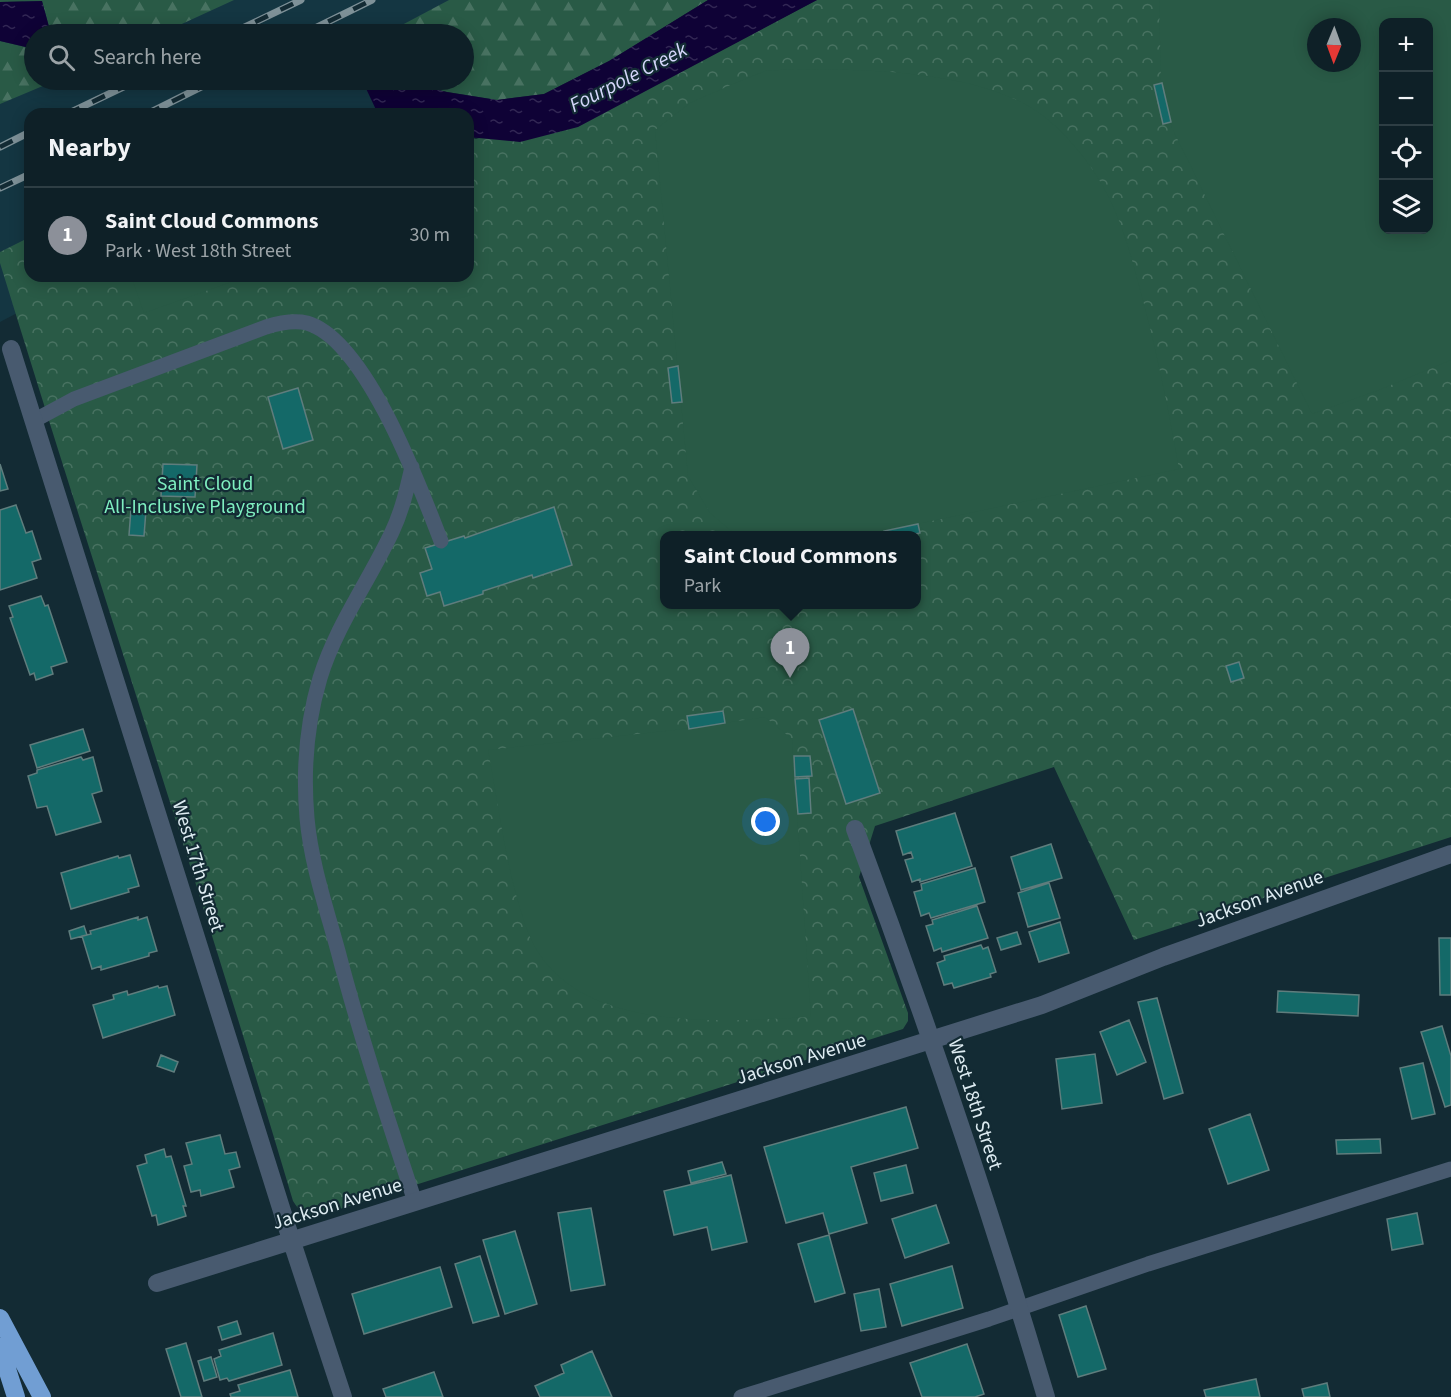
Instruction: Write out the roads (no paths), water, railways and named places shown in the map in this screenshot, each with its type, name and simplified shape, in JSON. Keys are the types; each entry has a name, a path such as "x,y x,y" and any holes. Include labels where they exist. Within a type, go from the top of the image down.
{"highway":[{"path":"0,1318 42,1397"},
{"path":"0,1347 16,1397"}],"street":[{"name":"West 17th Street","path":"11,348 343,1397"},
{"name":"West 18th Street","path":"855,829 932,1041 1020,1309 1046,1397"},
{"name":"Jackson Avenue","path":"158,1283 1042,1005 1195,945 1451,854"}],"lane":[{"path":"35,420 74,399 266,327 281,322 307,324 320,330 344,350 361,372 412,467 441,541"},
{"path":"412,467 404,499 392,531 339,632 320,677 308,742 306,782 307,818 320,882 357,1023 415,1203"},
{"path":"741,1397 1020,1309 1148,1264 1451,1169"}],"water":[{"name":"Fourpole Creek","path":"708,0 817,0 578,127 520,142 474,138 474,108 375,108 367,90 439,90 497,100 544,94 609,61"},
{"path":"42,1 48,24 24,24 24,47 0,41 0,2"}],"railway":[{"path":"251,24 301,0"},
{"path":"323,24 372,0"},
{"path":"80,108 117,90"},
{"path":"159,108 195,90"},
{"path":"0,147 24,135"},
{"path":"0,188 24,177"}],"place":[{"name":"Saint Cloud Commons","path":"790,678"}],"park label":[{"name":"Saint Cloud All-Inclusive Playground","path":"205,494"}]}
